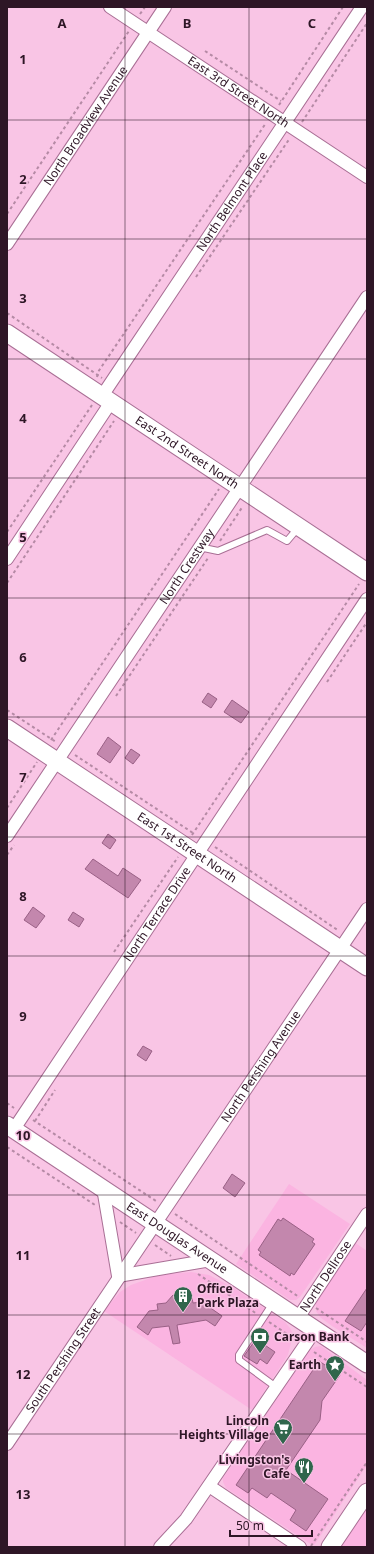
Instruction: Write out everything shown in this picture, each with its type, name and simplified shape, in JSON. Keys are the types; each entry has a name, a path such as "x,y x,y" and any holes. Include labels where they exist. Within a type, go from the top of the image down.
{"street":[{"name":"East 3rd Street North","path":"110,7 367,177"},
{"name":"North Broadview Avenue","path":"7,244 165,7"},
{"name":"North Belmont Place","path":"7,559 110,401 285,122 362,7"},
{"name":"North Crestway","path":"7,836 54,751 199,547 367,297"},
{"name":"East 2nd Street North","path":"7,333 367,572"},
{"name":"North Terrace Drive","path":"10,1127 24,1114 195,843 367,599"},
{"name":"East 1st Street North","path":"7,728 54,751 195,843 344,943 367,967"},
{"name":"North Pershing Avenue","path":"156,1224 367,909"},
{"name":"East Douglas Avenue","path":"10,1127 367,1364"},
{"path":"102,1188 118,1276 211,1260"},
{"name":"North Dellrose","path":"298,1318 367,1214"},
{"name":"South Pershing Street","path":"7,1444 118,1276 156,1224"},
{"path":"160,1547 186,1519 316,1329"},
{"path":"209,1486 300,1547"},
{"path":"330,1547 367,1492"}],"lane":[{"path":"199,547 218,551 267,530 287,541 299,527"},
{"path":"274,1301 239,1355 239,1360 276,1387"}],"path":[{"path":"7,214 145,7"},
{"path":"193,282 367,22"},
{"path":"206,51 281,101"},
{"path":"7,583 114,420 110,401"},
{"path":"116,696 213,551 238,487"},
{"path":"7,808 54,751 238,487"},
{"path":"114,952 195,843 367,572"},
{"path":"7,710 54,751 344,943"},
{"path":"7,1103 367,1342"},
{"path":"310,1547 367,1462"}],"shaded area":[{"path":"289,1184 350,1224 300,1297 296,1300 290,1300 236,1264"},
{"path":"354,1242 367,1251 367,1348 332,1326 320,1317 316,1311 316,1302"},
{"path":"191,1272 209,1275 234,1288 285,1322 293,1334 288,1355 252,1410 104,1311 120,1292 131,1285 159,1275"},
{"path":"321,1346 367,1380 367,1465 315,1544 312,1545 226,1488 223,1478 309,1351 315,1347"},
{"path":"367,1505 367,1547 339,1547"}],"building":[{"path":"208,693 217,699 211,708 202,702"},
{"path":"232,700 249,712 241,723 224,712"},
{"path":"108,737 121,747 110,763 97,754"},
{"path":"131,749 140,755 133,764 125,758"},
{"path":"108,834 116,840 110,849 102,843"},
{"path":"93,859 118,876 123,868 141,880 128,898 85,869"},
{"path":"33,907 45,916 36,928 24,920"},
{"path":"73,912 84,919 79,927 68,920"},
{"path":"143,1046 152,1051 146,1061 137,1055"},
{"path":"232,1174 245,1183 235,1197 223,1188"},
{"path":"283,1218 314,1239 312,1242 315,1244 294,1275 291,1273 290,1276 259,1255 261,1252 258,1250 278,1219 281,1221"},
{"path":"367,1288 367,1322 361,1331 345,1321"},
{"name":"Office Park Plaza","path":"173,1295 179,1296 182,1300 192,1298 193,1303 202,1302 222,1316 215,1326 206,1320 177,1325 180,1343 173,1344 169,1326 152,1328 148,1335 137,1327 149,1311 158,1310 157,1304 166,1303"},
{"name":"Carson Bank","path":"256,1339 275,1352 267,1364 260,1359 257,1364 244,1356"},
{"name":"Lincoln Heights Village","path":"319,1361 340,1375 322,1401 320,1420 286,1470 328,1499 306,1531 290,1520 296,1510 271,1493 267,1498 252,1488 248,1493 236,1485"}],"place":[{"name":"Office Park Plaza","path":"183,1313"},
{"name":"Carson Bank","path":"260,1354"},
{"name":"Earth","path":"335,1382"},
{"name":"Lincoln Heights Village","path":"283,1445"},
{"name":"Livingston's Cafe","path":"304,1484"}]}
